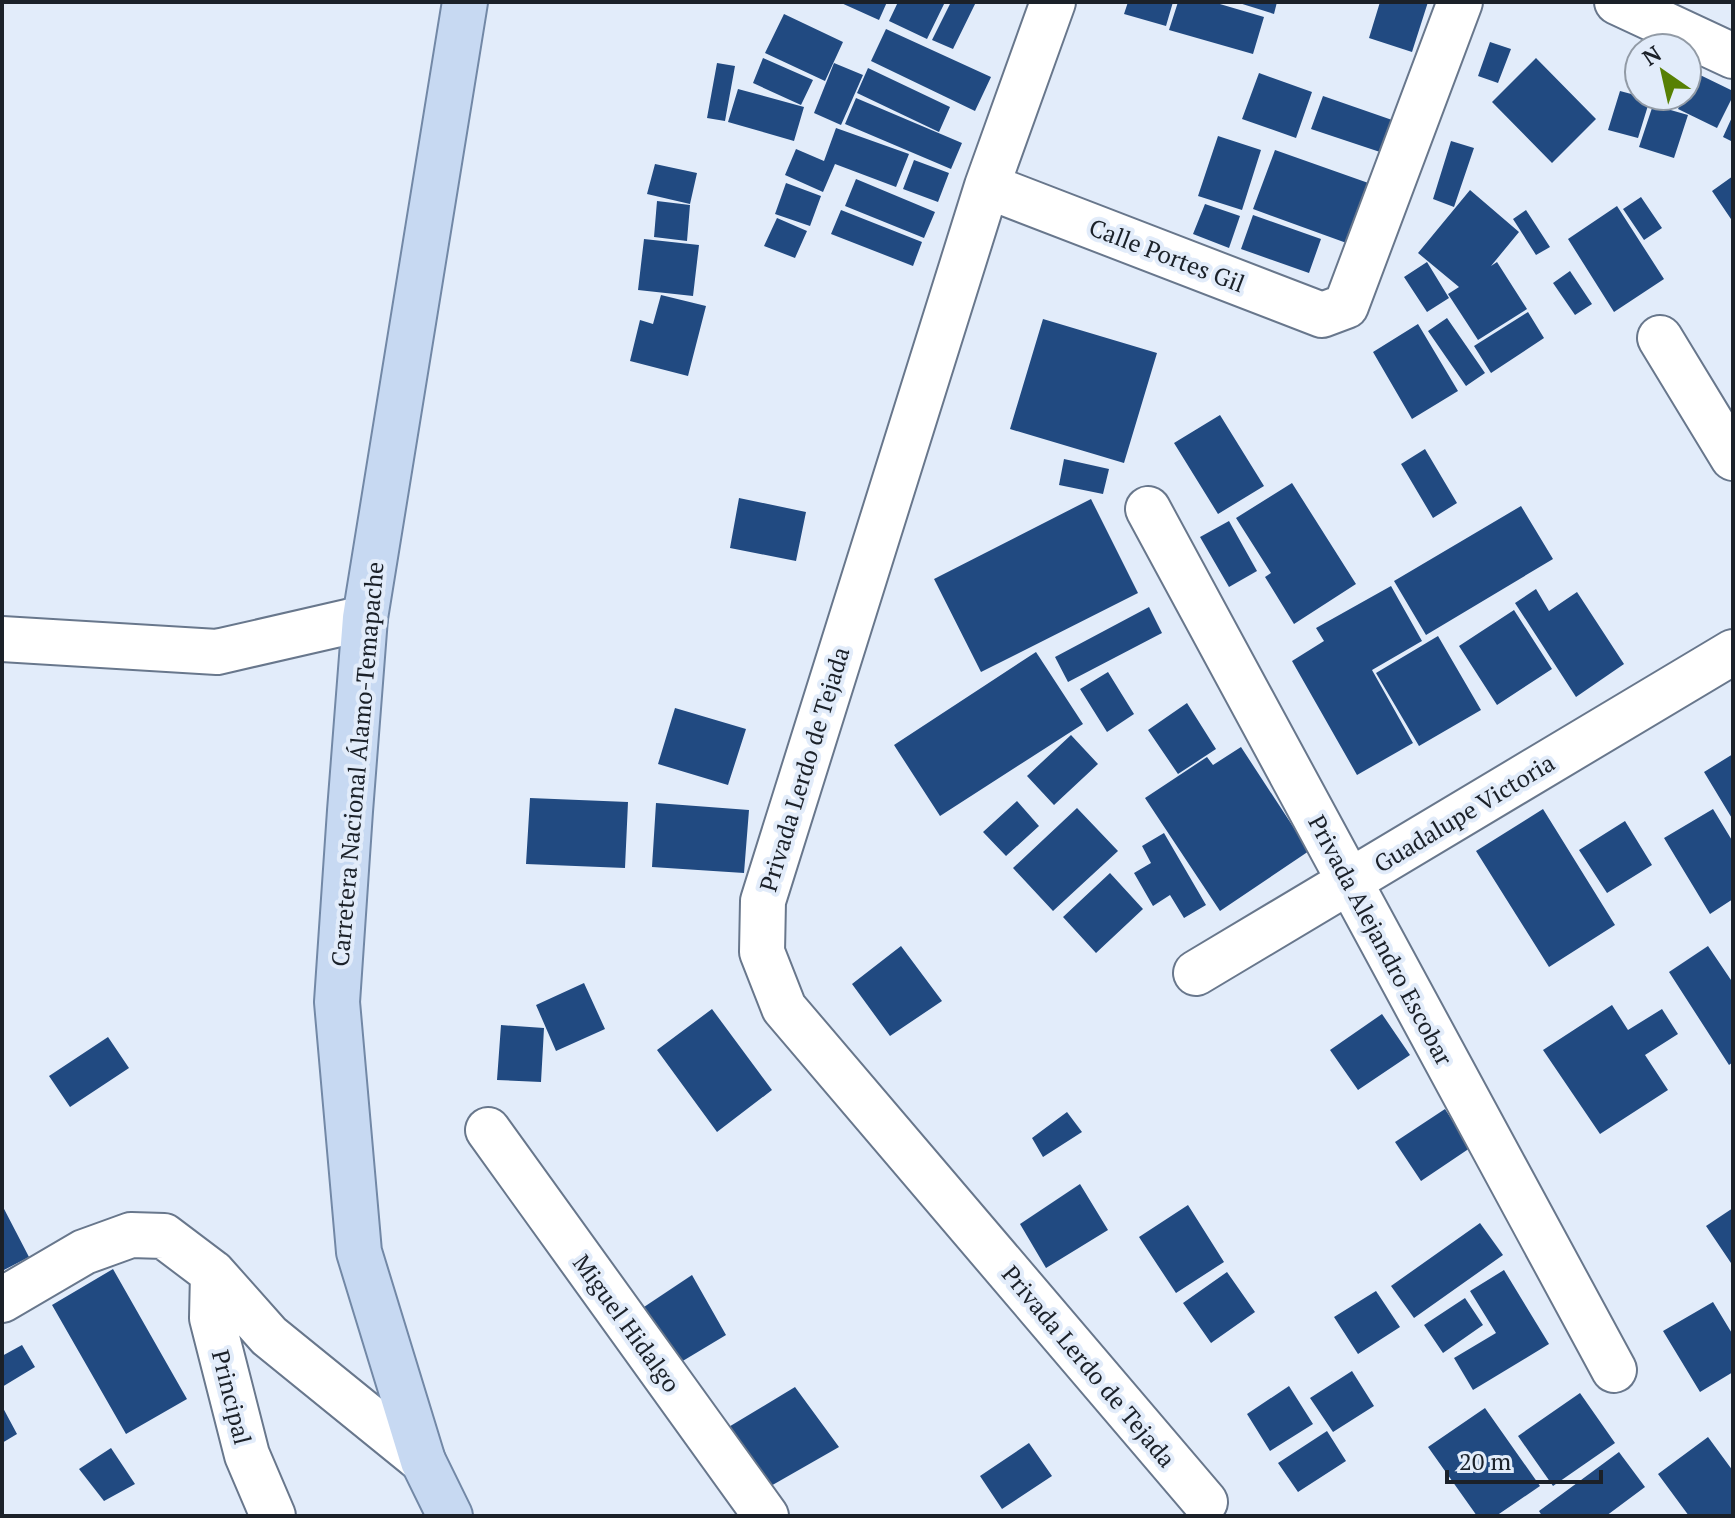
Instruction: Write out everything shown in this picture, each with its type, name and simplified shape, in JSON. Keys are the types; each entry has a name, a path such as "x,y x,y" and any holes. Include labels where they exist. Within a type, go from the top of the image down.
{"main road":[{"name":"Carretera Nacional Álamo-Temapache","path":"450,1516 423,1461 359,1252 337,1002 365,618 465,2"}],"street":[{"name":"Privada Lerdo de Tejada","path":"1053,2 987,186 763,901 762,952 784,1008 1205,1502"},
{"name":"Calle Portes Gil","path":"987,186 1322,315 1346,306 1460,2"},
{"path":"1617,2 1733,56"},
{"path":"1660,338 1733,458"},
{"name":"Privada Alejandro Escobar","path":"1148,509 1614,1370"},
{"path":"2,639 217,652 365,618"},
{"name":"Guadalupe Victoria","path":"1196,973 1733,652"},
{"name":"Miguel Hidalgo","path":"488,1130 766,1516"},
{"path":"2,1300 84,1252 131,1235 164,1236 213,1273 269,1336 423,1461"},
{"name":"Principal","path":"213,1273 212,1318 247,1455 273,1516"}],"building":[{"path":"839,2 887,2 879,20"},
{"path":"898,2 945,2 927,39 889,21"},
{"path":"951,2 976,2 953,49 932,40"},
{"path":"1128,2 1173,2 1166,26 1124,14"},
{"path":"1178,2 1213,2 1264,17 1253,54 1169,30"},
{"path":"1236,2 1277,2 1274,14"},
{"path":"1380,2 1428,2 1412,52 1369,38"},
{"path":"784,14 843,42 825,81 765,53"},
{"path":"886,29 991,77 975,111 871,61"},
{"path":"1490,42 1511,49 1498,83 1478,76"},
{"path":"763,58 813,80 801,105 753,83"},
{"path":"1536,58 1596,119 1552,163 1492,102"},
{"path":"717,63 735,66 725,121 707,118"},
{"path":"834,63 863,75 841,125 814,113"},
{"path":"868,68 950,107 939,132 857,93"},
{"path":"1259,73 1312,92 1296,138 1242,119"},
{"path":"1703,76 1733,91 1717,128 1684,112 1703,112"},
{"path":"738,89 804,107 794,141 728,122"},
{"path":"1620,91 1623,92 1623,112 1646,112 1638,138 1608,130"},
{"path":"1323,96 1395,121 1383,153 1311,129"},
{"path":"856,98 962,143 951,169 845,124"},
{"path":"1651,112 1688,115 1674,158 1639,147"},
{"path":"1733,115 1733,142 1723,137"},
{"path":"836,128 909,154 896,187 835,164 823,192 785,175 796,149 824,161"},
{"path":"1218,136 1261,150 1242,210 1198,196"},
{"path":"1451,141 1474,148 1454,207 1433,199"},
{"path":"1275,150 1374,185 1352,245 1253,209"},
{"path":"914,160 949,173 938,202 903,189"},
{"path":"655,164 697,173 690,204 647,194"},
{"path":"1733,176 1733,222 1712,191"},
{"path":"856,179 935,212 924,238 845,206"},
{"path":"786,183 821,196 810,226 775,214"},
{"path":"1470,190 1519,232 1491,266 1497,262 1527,309 1478,340 1448,294 1459,287 1418,253"},
{"path":"1641,197 1662,228 1644,240 1623,209"},
{"path":"657,201 690,205 687,241 654,237"},
{"path":"1205,204 1240,216 1229,248 1193,234"},
{"path":"1617,206 1664,279 1614,312 1568,239"},
{"path":"841,210 922,242 913,266 831,234"},
{"path":"1526,210 1550,247 1536,255 1513,219"},
{"path":"1253,215 1321,239 1309,273 1241,249"},
{"path":"777,218 807,231 795,258 764,246"},
{"path":"644,239 699,245 693,296 638,290"},
{"path":"1427,262 1449,298 1427,312 1404,277"},
{"path":"1570,271 1592,304 1575,315 1553,283"},
{"path":"661,295 706,306 688,376 630,361 640,320 653,324"},
{"path":"1528,312 1544,338 1491,373 1474,346"},
{"path":"1447,318 1485,373 1466,386 1428,331"},
{"path":"1043,319 1157,353 1124,463 1010,429"},
{"path":"1418,324 1458,391 1412,419 1373,352"},
{"path":"1220,415 1264,486 1218,514 1174,443"},
{"path":"1425,449 1457,503 1433,518 1401,464"},
{"path":"1064,459 1109,469 1103,494 1059,485"},
{"path":"1292,483 1356,584 1294,624 1265,577 1271,573 1236,518"},
{"path":"739,498 806,512 796,561 730,548"},
{"path":"1091,499 1138,593 981,672 934,579"},
{"path":"1521,506 1553,559 1426,635 1394,581"},
{"path":"1229,521 1257,571 1229,587 1200,537"},
{"path":"1391,586 1422,641 1372,670 1413,743 1357,775 1292,661 1324,641 1316,628"},
{"path":"1536,589 1549,611 1577,592 1624,664 1576,697 1515,603"},
{"path":"1149,607 1162,633 1068,682 1055,657"},
{"path":"1514,610 1552,669 1497,705 1459,646"},
{"path":"1438,636 1481,710 1419,746 1376,673"},
{"path":"1036,652 1083,724 940,816 894,745"},
{"path":"1108,672 1134,714 1107,732 1080,689"},
{"path":"1187,703 1216,749 1178,774 1148,730"},
{"path":"675,708 746,729 728,785 658,764"},
{"path":"1071,735 1098,764 1054,805 1027,776"},
{"path":"1241,747 1309,851 1220,911 1145,798 1207,757 1213,765"},
{"path":"1733,754 1733,820 1704,772"},
{"path":"530,798 628,802 625,868 526,864"},
{"path":"1017,801 1039,826 1006,856 983,832"},
{"path":"656,803 749,810 744,873 652,867"},
{"path":"1077,808 1118,851 1053,911 1013,868"},
{"path":"1543,809 1615,925 1549,967 1476,851"},
{"path":"1713,809 1733,842 1733,899 1710,914 1664,838"},
{"path":"1625,821 1652,865 1607,893 1579,850"},
{"path":"1164,833 1206,905 1184,918 1170,895 1153,906 1134,873 1151,863 1142,846"},
{"path":"1110,873 1143,909 1096,953 1063,917"},
{"path":"901,946 942,1001 890,1036 852,984"},
{"path":"1708,946 1733,983 1733,1062 1729,1065 1669,972"},
{"path":"584,983 605,1029 556,1051 536,1005"},
{"path":"1612,1005 1628,1030 1662,1009 1678,1034 1645,1055 1668,1090 1600,1134 1543,1050"},
{"path":"712,1009 772,1090 717,1132 657,1050"},
{"path":"1382,1014 1410,1055 1358,1090 1330,1050"},
{"path":"501,1025 544,1028 541,1082 497,1080"},
{"path":"108,1037 129,1068 70,1107 49,1076"},
{"path":"1445,1109 1470,1148 1421,1181 1395,1142"},
{"path":"1067,1112 1082,1132 1043,1157 1032,1138"},
{"path":"1080,1184 1108,1230 1046,1268 1020,1224"},
{"path":"2,1205 29,1257 2,1271"},
{"path":"1188,1205 1224,1262 1176,1293 1139,1237"},
{"path":"1733,1208 1733,1266 1706,1226"},
{"path":"1480,1223 1503,1255 1414,1318 1391,1286"},
{"path":"113,1269 187,1399 126,1434 52,1305"},
{"path":"1504,1270 1549,1344 1473,1390 1454,1358 1496,1333 1470,1291"},
{"path":"1227,1272 1255,1312 1211,1343 1183,1303"},
{"path":"692,1275 726,1335 666,1371 632,1315"},
{"path":"1376,1291 1400,1327 1358,1354 1334,1317"},
{"path":"1465,1298 1483,1325 1443,1353 1424,1325"},
{"path":"1713,1302 1733,1335 1733,1372 1700,1392 1663,1331"},
{"path":"22,1345 35,1367 2,1387 2,1356"},
{"path":"1352,1371 1374,1406 1333,1432 1310,1398"},
{"path":"1289,1386 1313,1424 1270,1451 1247,1414"},
{"path":"795,1387 839,1447 762,1491 722,1431"},
{"path":"1580,1393 1615,1443 1553,1486 1518,1436"},
{"path":"2,1406 17,1434 2,1443"},
{"path":"1485,1408 1540,1486 1496,1516 1477,1516 1428,1447"},
{"path":"1327,1431 1346,1461 1298,1492 1278,1463"},
{"path":"1708,1437 1733,1471 1733,1516 1689,1516 1658,1474"},
{"path":"1029,1443 1052,1476 1002,1509 980,1476"},
{"path":"111,1448 135,1484 104,1501 79,1469"},
{"path":"1619,1452 1645,1487 1606,1516 1542,1516 1539,1511"}]}
